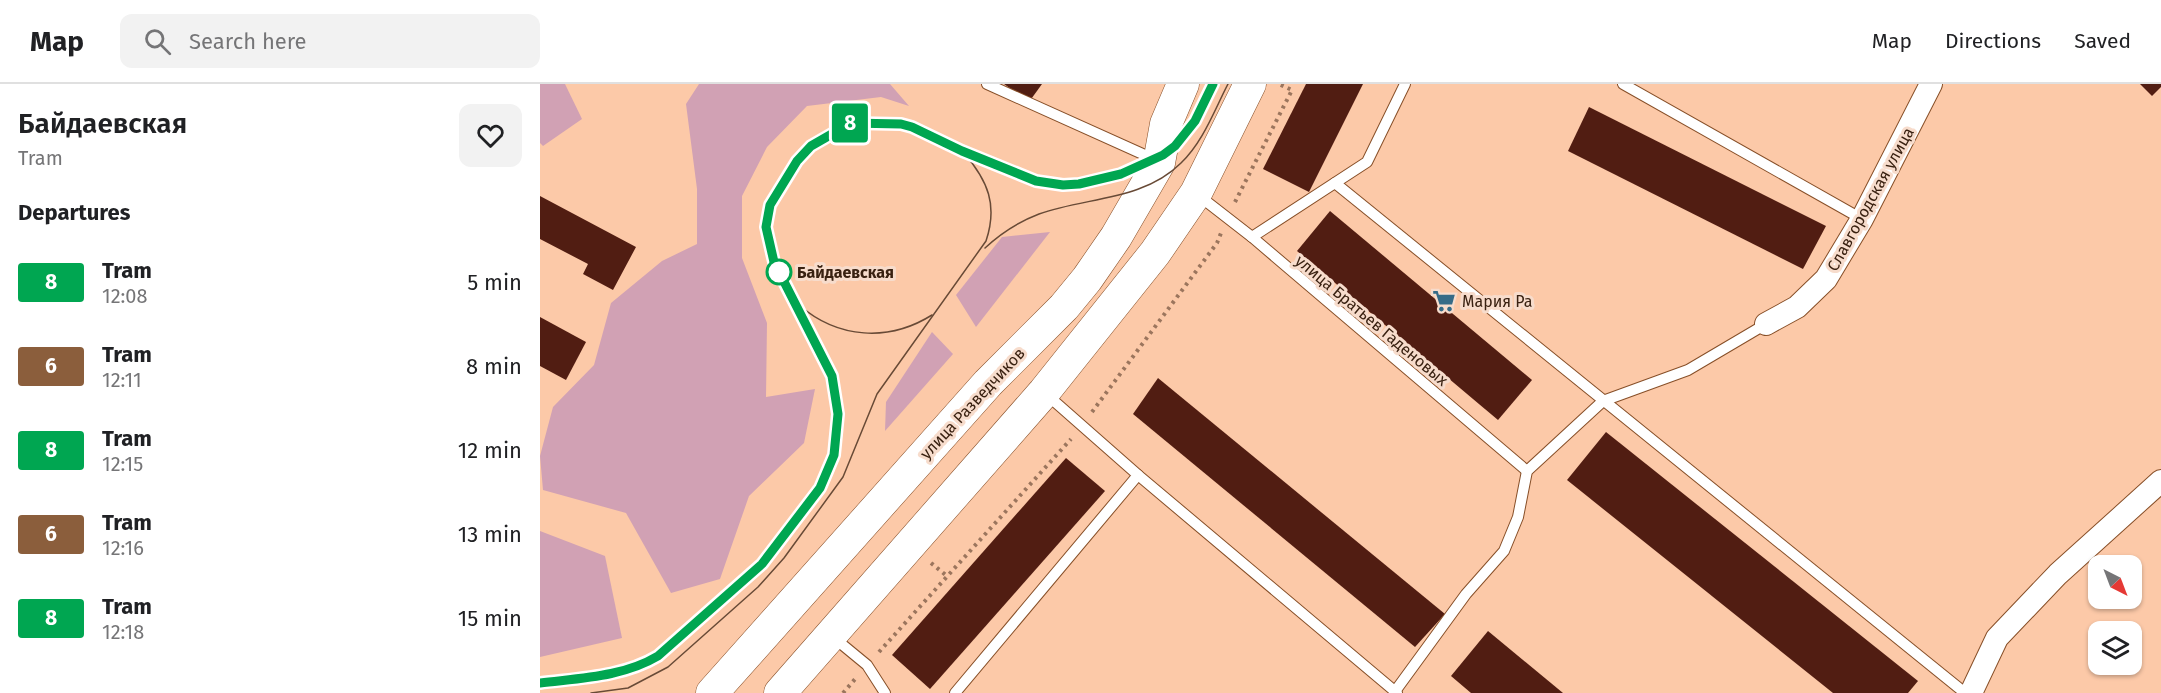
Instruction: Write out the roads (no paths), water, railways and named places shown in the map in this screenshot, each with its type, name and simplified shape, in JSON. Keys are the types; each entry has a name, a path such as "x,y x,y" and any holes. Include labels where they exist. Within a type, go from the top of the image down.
{"main road":[{"name":"улица Разведчиков","path":"712,693 988,383 1064,307 1116,237 1159,163 1166,124 1183,84"},
{"path":"780,693 1044,392 1155,253 1196,193 1250,84"}],"street":[{"name":"Славгородская улица","path":"1766,324 1797,307 1826,279 1862,219 1931,84"},
{"path":"1971,693 1997,638 2058,574 2161,481"}],"lane":[{"path":"987,84 1155,159 1159,163"},
{"path":"1252,237 1367,162 1405,84"},
{"path":"1623,84 1862,219"},
{"path":"1335,183 1965,693"},
{"name":"улица Братьев Гаденовых","path":"1196,193 1252,237 1527,471"},
{"path":"1044,392 1396,692 1466,594 1485,575 1504,550 1518,517 1527,471 1603,401 1688,370 1766,324"},
{"path":"955,693 1138,474"},
{"path":"830,635 867,665 885,693"}],"tram line":[{"path":"540,683 616,672 645,663 658,656 762,564 820,488 834,455 838,414 833,376 774,262 766,227 770,205 797,161 811,146 851,123 901,125 912,127 962,151 1036,181 1063,185 1079,184 1121,174 1163,155 1175,145 1195,121 1213,84"},
{"name":"8","path":"540,683 617,673 641,666 658,656 762,564 820,488 829,471 834,455 838,414 837,395 832,376 774,262 766,227 770,205 803,153 840,127 851,123 864,121 901,124 927,133 962,151 1036,181 1048,184 1079,184 1121,174 1163,155 1175,146 1195,121 1213,84"},
{"path":"985,248 1010,228 1039,214 1132,191 1149,185 1166,175 1196,146 1228,84"},
{"path":"591,693 628,688 668,667 758,587 784,558 843,477 877,394 986,241 991,205 985,184 964,153"},
{"path":"799,305 830,325 864,333 899,330 932,315"}],"place":[{"name":"Байдаевская","path":"779,272"},
{"name":"Мария Ра","path":"1444,301"}]}
